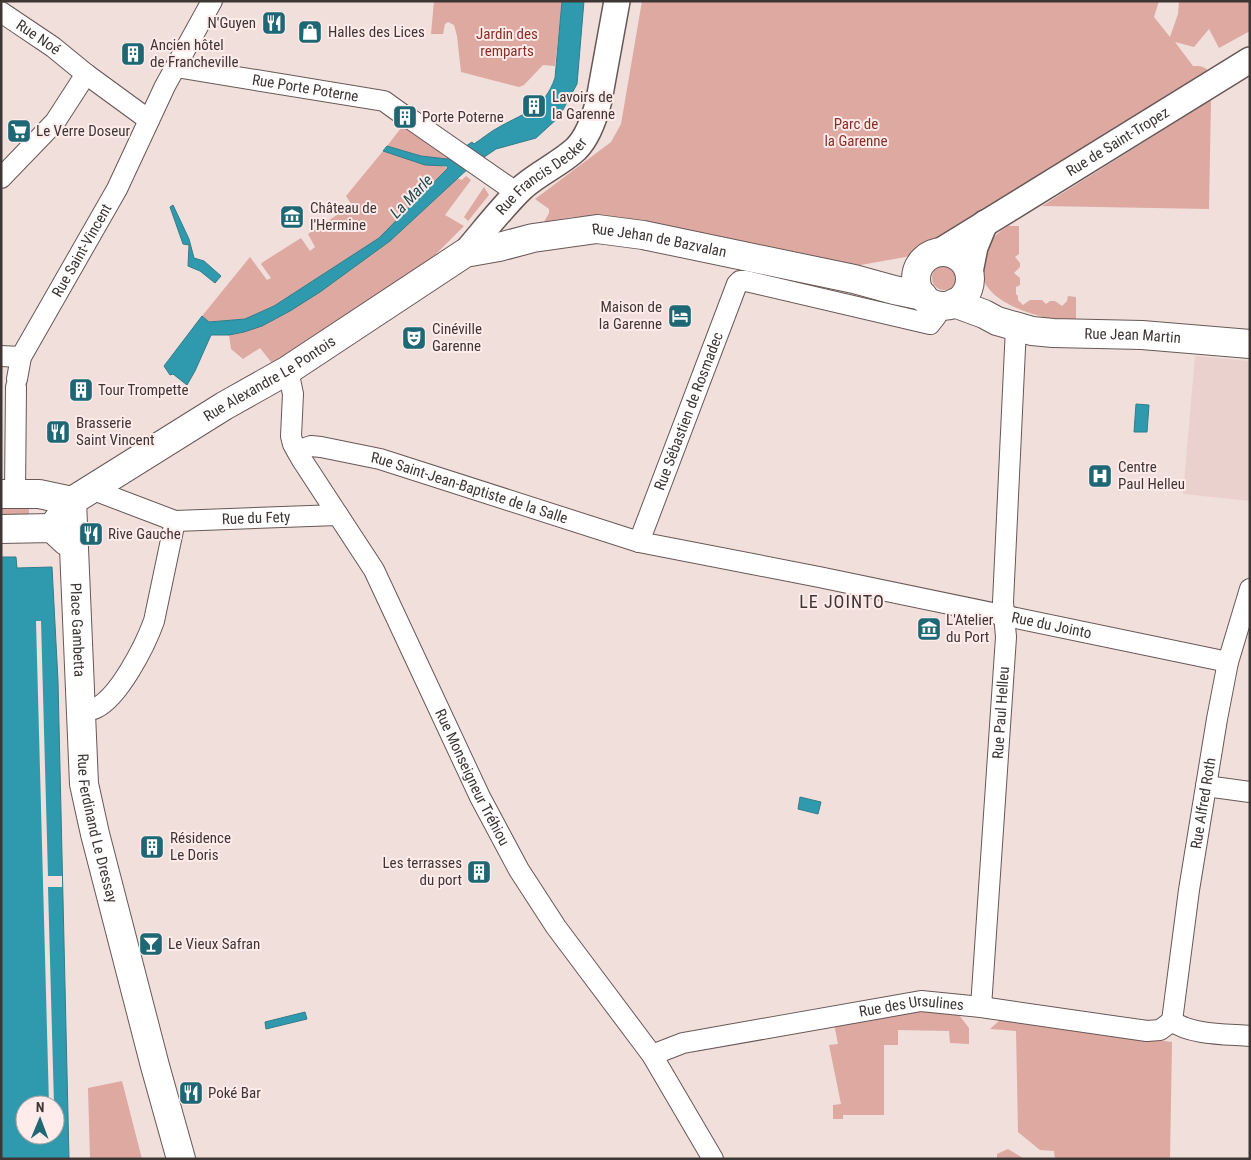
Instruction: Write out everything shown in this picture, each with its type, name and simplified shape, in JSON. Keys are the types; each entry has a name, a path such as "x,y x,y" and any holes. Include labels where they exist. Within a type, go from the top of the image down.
{"main road":[{"name":"Rue Jehan de Bazvalan","path":"465,253 533,238 597,230 643,235 854,279 938,301"},
{"path":"970,276 968,290 962,298 938,301 919,289 916,281 930,258 949,252 959,256 966,263 970,276 990,303 1016,327"},
{"name":"Rue Alexandre Le Pontois","path":"81,495 224,406 288,370 465,253"},
{"name":"Rue Jehan de Bazvalan","path":"854,279 892,272 930,258"},
{"name":"Rue Jean Martin","path":"938,301 984,314 997,321 1032,331 1142,335 1250,344"},
{"path":"8,494 81,495"},
{"path":"52,528 81,495"},
{"name":"Place Gambetta","path":"80,711 74,548 81,495"},
{"path":"1,529 52,528 74,548"},
{"name":"Rue Ferdinand Le Dressay","path":"80,711 84,775 88,802 152,1056 181,1159"}],"street":[{"name":"Rue Saint-Vincent","path":"8,494 16,383 11,357 116,189 176,67 212,1"},
{"name":"Rue Francis Decker","path":"465,253 501,209 517,193 534,178 577,148 588,131 595,116 604,81 617,1"},
{"name":"Rue Noé","path":"1,12 149,120"},
{"name":"Rue de Saint-Tropez","path":"930,258 1250,60"},
{"name":"Rue Porte Poterne","path":"176,67 384,101 517,193"},
{"path":"1,178 55,122 80,69"},
{"path":"970,276 975,248 985,223"},
{"name":"Rue Sébastien de Rosmadec","path":"638,542 737,284 740,281 930,324 938,314 938,301"},
{"name":"Rue Paul Helleu","path":"981,1007 1006,637 1004,615 1008,470 1016,327"},
{"name":"Rue Monseigneur Tréhiou","path":"288,370 293,394 291,436 297,451 374,570 480,797 519,870 556,928 652,1055 713,1159"},
{"name":"Rue Saint-Jean-Baptiste de la Salle","path":"297,451 311,446 380,459 638,542"},
{"path":"80,711 94,710 112,695 129,672 149,636 154,622 176,521 81,495"},
{"name":"Rue du Fety","path":"176,521 338,515"},
{"name":"Rue du Jointo","path":"638,542 1228,662"},
{"name":"Rue Alfred Roth","path":"1172,1021 1189,890 1228,662 1250,589"},
{"path":"1206,786 1250,792"},
{"name":"Rue des Ursulines","path":"652,1055 683,1043 921,1001 981,1007 1147,1031 1160,1030 1172,1021"},
{"path":"1172,1021 1178,1026 1194,1031 1250,1036"}],"shaded area":[{"path":"1195,356 1250,361 1250,501 1183,494"}],"green space":[{"name":"Jardin des remparts","path":"434,1 562,1 555,66 543,65 524,85 519,87 461,72 454,25 448,22 445,24 443,34 431,34"},
{"name":"Parc de la Garenne","path":"642,1 1159,1 1154,17 1170,37 1178,14 1179,1 1250,1 1250,31 1219,48 1209,29 1194,47 1175,42 1193,66 1202,67 1209,72 928,253 855,266 596,216 572,217 544,222 549,209 535,199 611,142 621,124"},
{"path":"1211,100 1209,209 1042,206"},
{"path":"405,123 451,155 447,159 421,156 387,146"},
{"path":"383,151 449,168 379,238 274,306 245,319 209,322 202,316 250,257 267,280 271,278 261,264 263,262 301,238 310,251 315,247 308,234 352,205 346,196"},
{"path":"466,176 471,180 445,215 464,226 423,267 272,363 260,348 243,359 231,349 229,335 244,332 283,315 390,241 456,178 462,180"},
{"path":"484,187 489,195 468,221 464,217"},
{"path":"1008,226 1019,226 1019,254 1015,257 1020,263 1020,267 1014,273 1020,278 1020,285 1016,287 1018,300 1023,305 1030,300 1042,300 1046,304 1050,301 1055,301 1062,306 1067,301 1068,296 1076,297 1076,322 1046,318 1028,312 996,296 986,285 982,271 985,255 994,238"},
{"path":"944,266 953,269 956,278 953,287 944,290 935,287 932,278 935,269"},
{"path":"29,503 29,519 1,520 1,505"},
{"path":"927,1010 959,1015 969,1028 969,1044 950,1043 949,1031 898,1030 898,1045 884,1045 884,1115 843,1115 843,1119 833,1119 833,1105 841,1104 829,1045 838,1044 834,1024"},
{"path":"1000,1020 1172,1042 1170,1159 1055,1159 1054,1151 1040,1150 1018,1132 1016,1031 990,1029"},
{"path":"122,1081 142,1159 90,1159 88,1088"},
{"path":"1008,1149 1023,1159 997,1159 997,1154"}],"water":[{"path":"562,1 584,1 577,84 559,117 536,138 496,149 471,166 390,241 320,292 290,311 262,326 244,332 229,335 211,335 187,385 173,374 170,375 164,366 202,316 209,322 245,319 274,306 379,238 448,168 447,166 425,165 383,151 387,146 421,156 447,159 472,142 474,144 540,103 551,88 555,78"},
{"path":"173,205 189,239 194,258 204,261 221,276 215,283 200,271 188,266 189,245 183,244 170,207"},
{"path":"1136,404 1149,405 1147,432 1134,432"},
{"path":"1,557 16,557 17,568 52,567 58,681 69,1159 1,1159"},
{"path":"800,797 821,802 818,814 798,809"},
{"path":"305,1012 307,1019 266,1029 265,1022"}],"pier":[{"path":"36,621 41,621 48,876 62,876 62,887 48,887 54,1095 49,1095"}],"place":[{"name":"N'Guyen","path":"274,23"},
{"name":"Halles des Lices","path":"310,32"},
{"name":"Ancien hôtel de Francheville","path":"133,54"},
{"name":"Lavoirs de la Garenne","path":"534,106"},
{"name":"Porte Poterne","path":"405,117"},
{"name":"Le Verre Doseur","path":"19,131"},
{"name":"Château de l'Hermine","path":"292,217"},
{"name":"Maison de la Garenne","path":"680,316"},
{"name":"Cinéville Garenne","path":"414,338"},
{"name":"Tour Trompette","path":"81,390"},
{"name":"Brasserie Saint Vincent","path":"58,432"},
{"name":"Centre Paul Helleu","path":"1100,476"},
{"name":"Rive Gauche","path":"91,534"},
{"name":"L'Atelier du Port","path":"929,629"},
{"name":"Résidence Le Doris","path":"152,847"},
{"name":"Les terrasses du port","path":"479,872"},
{"name":"Le Vieux Safran","path":"151,944"},
{"name":"Poké Bar","path":"191,1093"}],"district":[{"name":"LE JOINTO","path":"842,602"}],"water label":[{"name":"La Marle","path":"411,196"}]}
